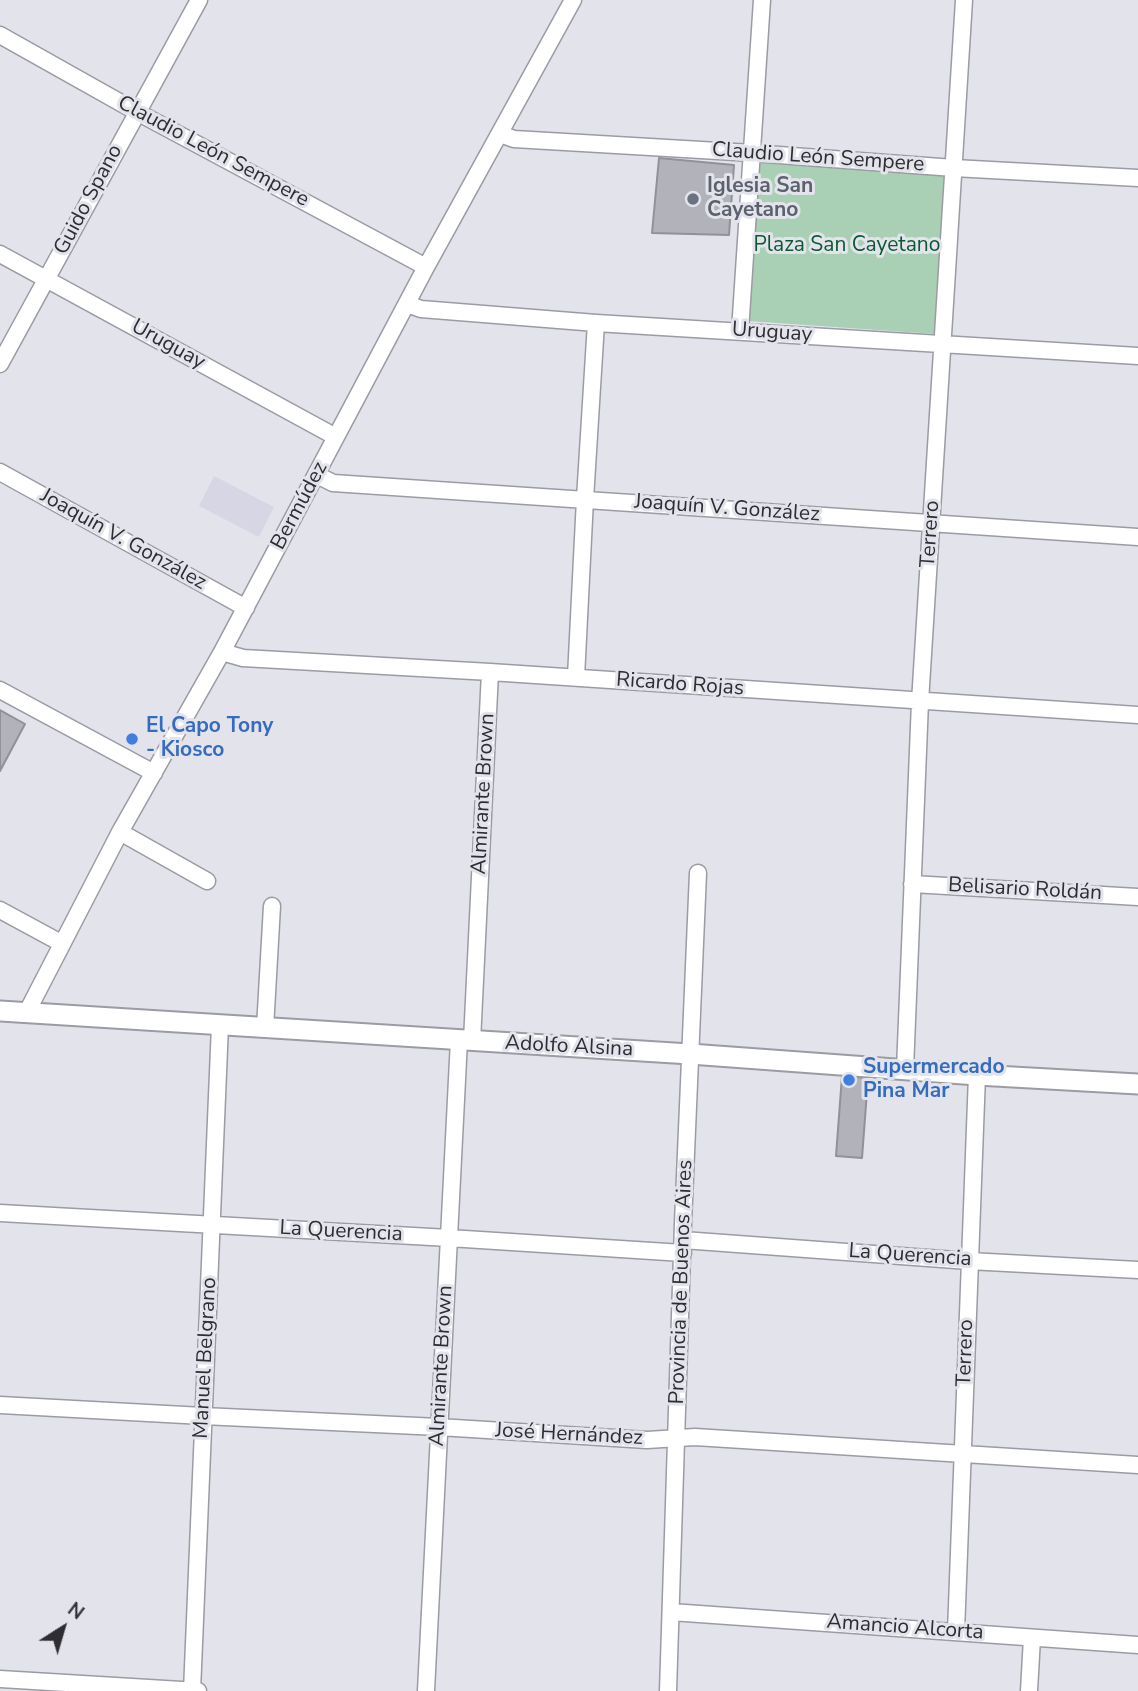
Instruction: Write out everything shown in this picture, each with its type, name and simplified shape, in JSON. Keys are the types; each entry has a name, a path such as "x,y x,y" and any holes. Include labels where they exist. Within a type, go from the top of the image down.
{"street":[{"name":"Guido Spano","path":"0,365 199,0"},
{"name":"Bermúdez","path":"27,1012 120,832 246,608 426,267 573,0"},
{"path":"740,331 762,0"},
{"name":"Terrero","path":"905,1069 920,702 964,0"},
{"name":"Claudio León Sempere","path":"0,35 136,112 426,267"},
{"name":"Claudio León Sempere","path":"500,134 514,139 1138,178"},
{"name":"Uruguay","path":"0,254 336,437"},
{"name":"Uruguay","path":"407,304 421,309 596,323 1138,356"},
{"path":"576,677 596,323"},
{"name":"Joaquín V. González","path":"0,472 246,608"},
{"name":"Joaquín V. González","path":"317,475 333,483 1138,537"},
{"name":"Ricardo Rojas","path":"222,652 243,658 576,677 1138,715"},
{"name":"Almirante Brown","path":"426,1691 449,1238 466,1041 490,672"},
{"path":"0,690 154,773"},
{"path":"120,832 207,881"},
{"name":"Provincia de Buenos Aires","path":"668,1691 698,873"},
{"name":"Belisario Roldán","path":"912,884 1138,897"},
{"path":"265,1028 272,906"},
{"path":"0,910 61,943"},
{"name":"Adolfo Alsina","path":"0,1011 1138,1084"},
{"name":"Manuel Belgrano","path":"192,1691 220,1025"},
{"name":"Terrero","path":"956,1632 977,1075"},
{"name":"La Querencia","path":"0,1213 449,1238 683,1246 1138,1270"},
{"name":"José Hernández","path":"0,1405 647,1440 695,1437 1138,1465"},
{"name":"Amancio Alcorta","path":"671,1612 1138,1645"},
{"path":"1029,1691 1032,1638"},
{"path":"0,1679 198,1691"}],"shaded area":[{"path":"214,476 274,507 259,537 199,506"}],"green space":[{"name":"Plaza San Cayetano","path":"758,158 947,171 936,334 748,321"}],"building":[{"name":"Iglesia San Cayetano","path":"659,158 734,165 729,235 652,233"},
{"path":"0,710 25,724 0,771"},
{"path":"842,1076 868,1078 862,1158 836,1156"}],"place":[{"name":"Iglesia San Cayetano","path":"693,199"},
{"name":"El Capo Tony - Kiosco","path":"132,739"},
{"name":"Supermercado Pina Mar","path":"849,1080"}]}
